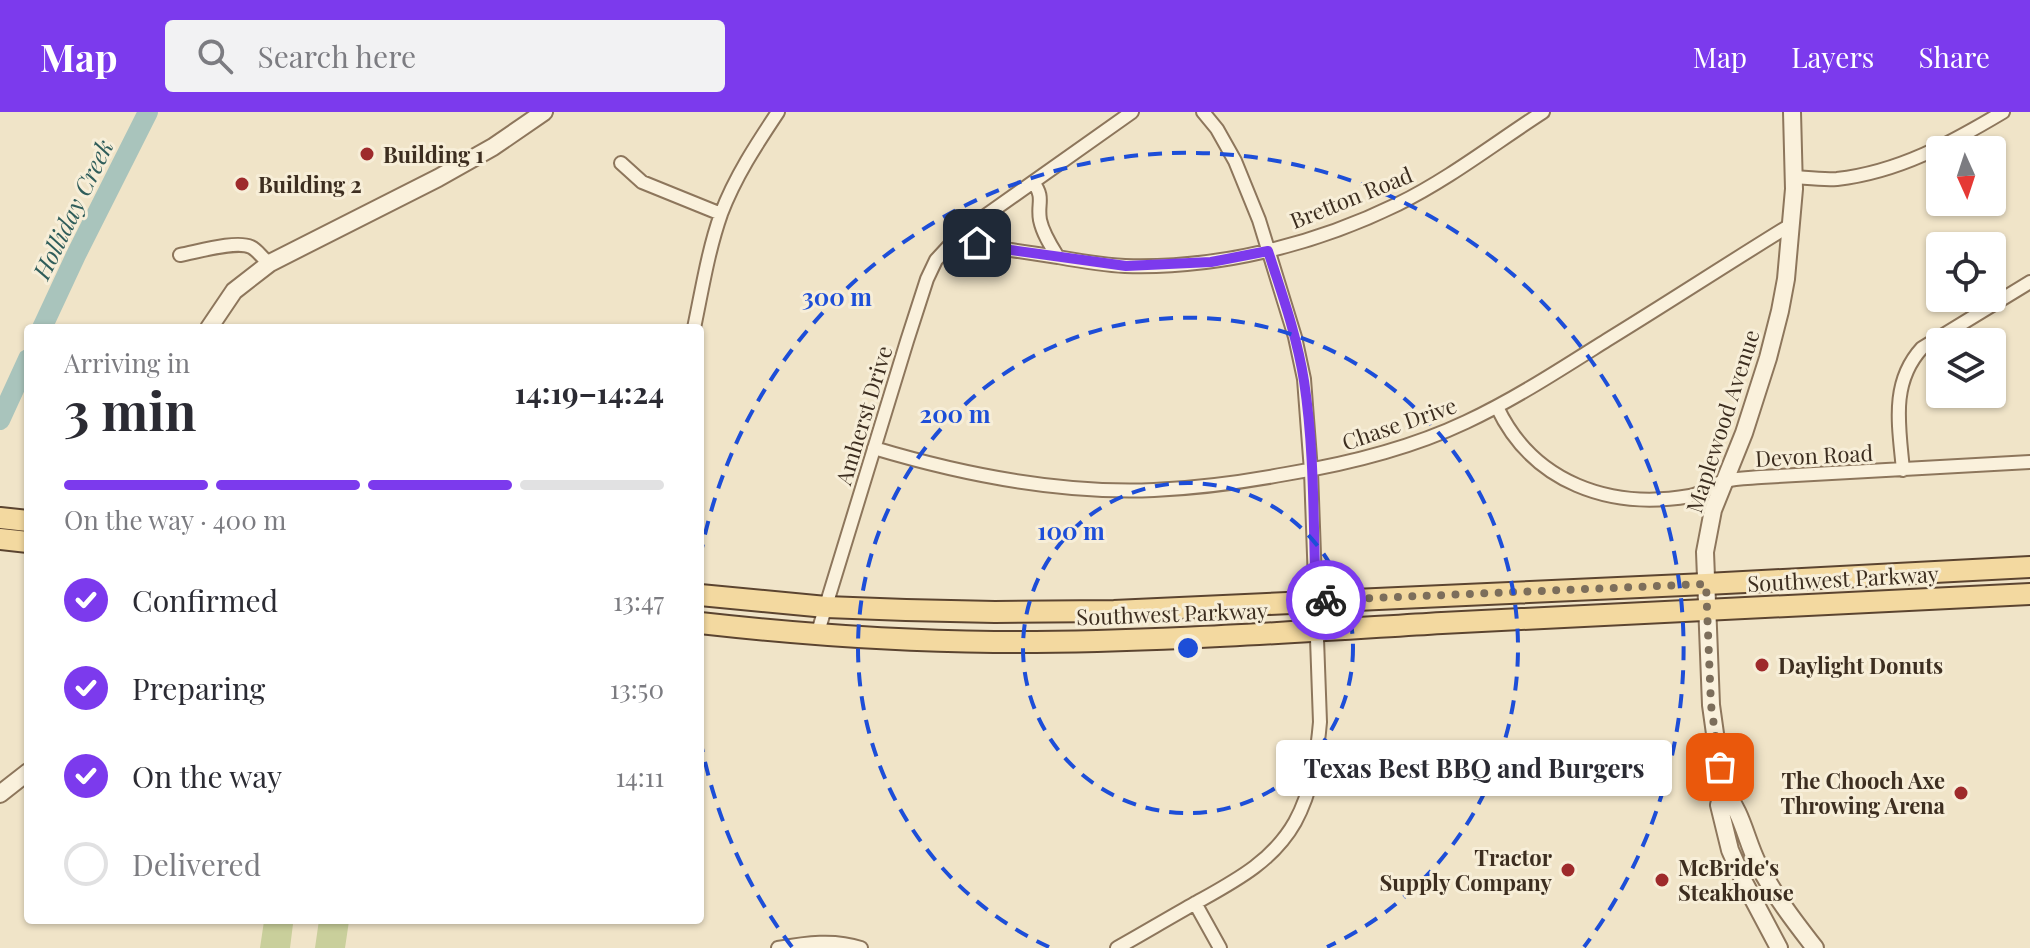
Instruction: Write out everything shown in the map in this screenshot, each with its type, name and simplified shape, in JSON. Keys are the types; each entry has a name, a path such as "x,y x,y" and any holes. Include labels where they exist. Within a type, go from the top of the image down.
{"main road":[{"path":"0,518 24,521"},
{"path":"0,539 24,542"},
{"name":"Southwest Parkway","path":"704,595 826,607 1114,611 2030,567"},
{"name":"Southwest Parkway","path":"704,623 817,635 961,641 1115,641 2030,594"},
{"path":"961,611 961,641"}],"street":[{"path":"212,324 234,291 270,263 438,178 493,147 544,112"},
{"path":"695,324 708,258 721,214 750,154 778,112"},
{"name":"Amherst Drive","path":"817,635 927,279 936,260 961,233 1132,112"},
{"path":"1117,948 1261,863 1296,820 1314,773 1318,749 1320,722 1311,471 1307,409 1297,347 1259,220 1235,161 1217,129 1203,112"},
{"name":"Bretton Road","path":"961,233 977,243 1126,266 1211,262 1268,251 1326,234 1397,205 1438,182 1543,112"},
{"name":"Maplewood Avenue","path":"1779,948 1750,896 1730,850 1719,805 1723,791 1711,705 1705,552 1713,510 1744,433 1768,358 1786,279 1794,177 1792,112"},
{"path":"1794,177 1835,179 1887,168 1953,142 2003,112"},
{"path":"621,163 642,182 721,214"},
{"path":"1033,182 1040,192 1043,231 1058,257"},
{"name":"Chase Drive","path":"874,448 931,465 1029,484 1091,489 1154,490 1241,482 1367,458 1463,424 1497,407 1792,224"},
{"path":"180,255 240,245 252,247 270,263"},
{"path":"1903,470 1900,392 1913,357 1922,348 2030,282"},
{"name":"Devon Road","path":"1497,407 1510,431 1546,468 1573,484 1630,500 1695,495 1724,481 1761,477 2030,462"},
{"path":"0,794 24,775"},
{"name":"Maplewood Avenue","path":"1723,791 1733,801 1756,861 1774,893 1815,948"},
{"path":"1195,903 1220,948"},
{"path":"778,948 818,942 836,942 861,948"}],"green space":[{"path":"264,924 293,924 290,948 260,948"},
{"path":"318,924 349,924 345,948 315,948"}],"waterway":[{"name":"Holliday Creek","path":"44,324 148,112"},
{"name":"Holliday Creek","path":"0,420 24,368"}],"way so far":[{"path":"1326,600 1706,584 1711,705 1720,767"}],"place":[{"name":"Building 1","path":"367,154"},
{"name":"Building 2","path":"242,184"},
{"name":"Daylight Donuts","path":"1762,665"},
{"name":"Texas Best BBQ and Burgers","path":"1720,767"},
{"name":"The Chooch Axe Throwing Arena","path":"1961,793"},
{"name":"Tractor Supply Company","path":"1568,870"},
{"name":"McBride's Steakhouse","path":"1662,880"}],"route":[{"path":"977,243 1126,266 1211,262 1268,251 1295,337 1304,379 1316,601 1326,600"}]}
